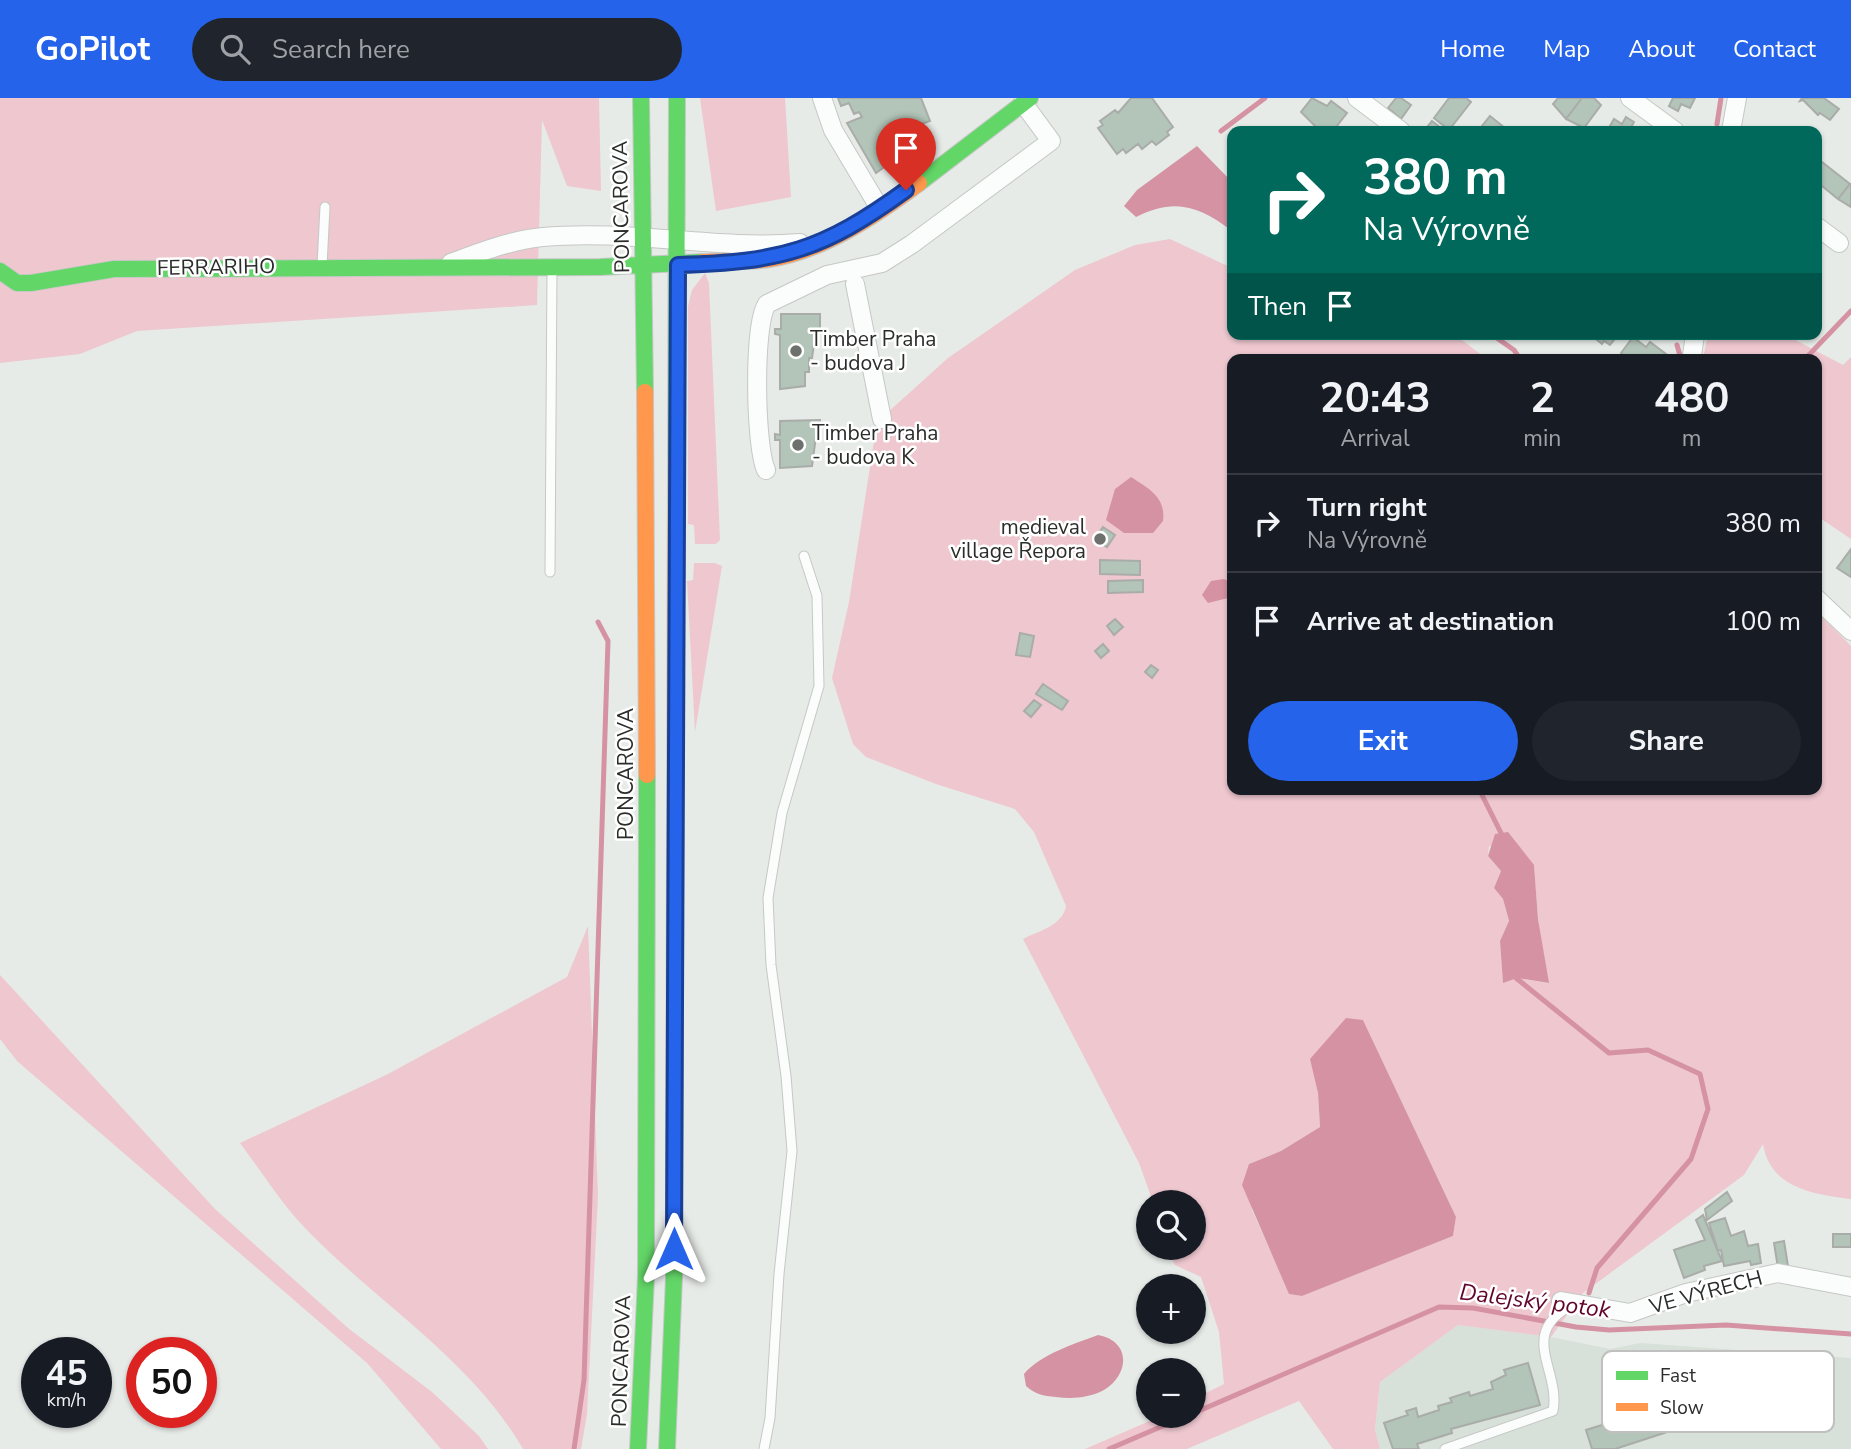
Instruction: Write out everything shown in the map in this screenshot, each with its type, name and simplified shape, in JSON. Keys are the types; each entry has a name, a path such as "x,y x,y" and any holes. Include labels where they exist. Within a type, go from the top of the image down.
{"main road":[{"name":"PONCAROVA","path":"638,1449 646,1277 647,565 640,98"},
{"path":"667,1449 674,1277 677,98"},
{"name":"FERRARIHO","path":"0,271 18,283 31,283 114,269 643,266 770,258 793,254 825,240 880,209 1027,101"}],"street":[{"path":"822,98 833,130 880,209"},
{"path":"1357,98 1394,126"},
{"path":"1630,98 1668,126"},
{"path":"1732,126 1737,98"},
{"path":"766,470 759,441 761,313 775,299 827,275 854,276 882,262 912,244 1051,141 1027,101"},
{"path":"1822,230 1839,243"},
{"name":"FERRARIHO","path":"438,267 509,243 545,237 643,238 718,244 825,240"},
{"path":"854,276 882,419"},
{"path":"1822,604 1851,631"},
{"name":"VE VÝRECH","path":"1567,1303 1630,1313 1686,1293 1778,1273 1822,1279 1851,1287"}],"lane":[{"path":"322,266 325,207"},
{"path":"550,572 552,267"},
{"path":"764,1449 770,1418 779,1275 792,1151 786,1076 771,965 768,898 782,813 819,686 817,596 804,556"},
{"path":"1445,1449 1553,1412 1556,1394 1542,1352 1544,1332 1567,1303"}],"shaded area":[{"path":"0,98 599,98 601,191 567,186 542,120 537,305 137,331 80,354 0,363"},
{"path":"700,98 785,98 791,197 716,211"},
{"path":"1197,146 1227,177 1227,227 1208,215 1186,207 1162,208 1136,217 1124,206 1137,190"},
{"path":"1170,239 1227,266 1227,340 1462,340 1480,354 1227,354 1227,795 1822,795 1822,617 1851,646 1851,1199 1795,1186 1774,1170 1767,1159 1763,1144 1744,1175 1583,1293 1551,1337 1458,1325 1380,1382 1375,1430 1380,1449 1333,1449 1299,1401 1187,1449 1085,1449 1136,1427 1206,1428 1206,1393 1224,1384 1219,1332 1206,1292 1206,1274 1194,1274 1175,1265 1172,1260 1206,1260 1206,1190 1149,1190 1139,1163 1023,939 1055,923 1064,913 1066,906 1034,832 1015,809 936,784 866,757 853,744 832,678 849,602 877,422 948,358 1075,270 1135,245","holes":["1489,846 1534,865 1538,919 1548,983 1516,978 1503,982 1500,941 1509,922 1503,899 1494,888 1501,871 1488,856","1363,1020 1456,1217 1453,1236 1302,1296 1290,1294 1252,1210 1249,1164 1281,1151 1320,1127 1318,1093 1311,1059"]},
{"path":"705,273 709,283 720,540 716,544 695,544 694,525 688,524 688,306 692,290"},
{"path":"1707,340 1795,340 1843,365 1851,357 1851,539 1822,519 1822,354 1704,354"},
{"path":"1131,477 1150,490 1162,506 1163,521 1153,533 1124,533 1106,520 1115,489"},
{"path":"694,563 715,563 722,566 695,732 687,581 693,580"},
{"path":"1227,580 1227,598 1208,603 1202,595 1211,581"},
{"path":"1508,832 1534,865 1538,919 1549,983 1517,978 1503,983 1500,941 1509,921 1503,899 1494,888 1501,871 1488,856 1495,834"},
{"path":"588,926 598,1196 587,1414 581,1449 523,1449 501,1416 450,1359 305,1228 279,1198 240,1143 388,1074 567,977"},
{"path":"0,975 215,1209 348,1328 432,1392 479,1436 488,1449 441,1449 367,1363 17,1061 0,1039"},
{"path":"1346,1018 1363,1020 1456,1217 1453,1236 1302,1296 1289,1294 1242,1185 1249,1164 1281,1151 1320,1127 1318,1093 1310,1059"},
{"path":"1458,1325 1551,1337 1610,1349 1640,1343 1753,1351 1602,1351 1602,1432 1834,1432 1834,1357 1851,1358 1851,1449 1380,1449 1375,1430 1380,1382"},
{"path":"1098,1335 1117,1344 1123,1359 1119,1376 1104,1390 1086,1396 1062,1398 1040,1394 1026,1386 1024,1374 1039,1361 1058,1350"}],"building":[{"path":"838,98 921,98 930,121 919,125 926,136 876,173 847,123 862,117 859,112 854,114 849,103 841,106"},
{"path":"1131,98 1152,98 1173,127 1167,132 1169,135 1156,145 1152,141 1142,149 1138,144 1126,153 1123,149 1117,154 1098,128 1103,125 1100,121 1115,110 1118,113"},
{"path":"1312,98 1327,106 1331,101 1347,113 1337,126 1315,126 1301,112"},
{"path":"1396,98 1401,98 1411,105 1401,119 1388,108"},
{"path":"1449,98 1466,98 1471,102 1452,126 1444,126 1434,118"},
{"path":"1558,98 1582,98 1566,119 1553,104"},
{"path":"1582,98 1594,98 1601,105 1585,126 1566,119"},
{"path":"1673,98 1695,98 1690,108 1681,104 1678,111 1669,106"},
{"path":"1802,98 1824,98 1839,109 1830,120 1820,113 1818,115 1803,100 1800,101"},
{"path":"1490,116 1502,126 1482,126"},
{"path":"1626,117 1634,122 1632,126 1610,126 1614,119 1622,124"},
{"path":"1822,162 1850,184 1838,199 1822,186"},
{"path":"1851,184 1851,207 1838,199"},
{"name":"Timber Praha - budova J","path":"781,314 820,314 820,330 816,330 812,358 809,358 809,372 805,372 805,386 780,389 780,335 775,334 775,329 781,329"},
{"path":"1597,340 1614,340 1610,345 1604,341 1602,344"},
{"path":"1631,340 1637,340 1646,347 1650,342 1666,354 1622,354"},
{"name":"Timber Praha - budova K","path":"820,420 820,436 816,436 812,466 780,468 780,440 775,440 775,434 780,435 780,421"},
{"path":"1070,522 1079,527 1073,535 1065,530"},
{"path":"1103,527 1115,535 1107,547 1095,539"},
{"path":"1851,549 1851,577 1837,568"},
{"path":"1100,560 1140,561 1140,575 1100,574"},
{"path":"1143,580 1143,592 1108,593 1108,581"},
{"path":"1115,619 1123,627 1114,635 1107,626"},
{"path":"1020,633 1034,636 1030,657 1016,655"},
{"path":"1103,644 1109,651 1101,658 1095,651"},
{"path":"1151,665 1158,670 1152,678 1145,672"},
{"path":"1043,684 1068,701 1062,710 1036,694"},
{"path":"1034,700 1041,705 1031,717 1024,711"},
{"path":"1727,1192 1732,1201 1707,1220 1705,1209"},
{"path":"1703,1215 1722,1261 1704,1266 1705,1270 1684,1278 1674,1250 1705,1240 1696,1220"},
{"path":"1725,1218 1731,1236 1744,1231 1748,1246 1758,1244 1761,1263 1751,1265 1750,1261 1724,1266 1721,1250 1718,1251 1709,1223"},
{"path":"1833,1234 1851,1234 1851,1247 1833,1247"},
{"path":"1784,1241 1788,1266 1778,1268 1774,1243"},
{"path":"1528,1363 1540,1405 1451,1429 1452,1433 1417,1444 1419,1449 1393,1449 1384,1423 1408,1415 1406,1411 1416,1408 1418,1417 1439,1410 1438,1406 1452,1402 1450,1398 1469,1392 1470,1396 1493,1389 1491,1382 1506,1375 1504,1370"},
{"path":"1602,1425 1602,1432 1667,1432 1615,1449 1592,1449 1586,1430"}],"waterway":[{"path":"1228,126 1265,98"},
{"path":"1717,124 1721,98"},
{"path":"1221,131 1227,126"},
{"path":"1810,354 1851,311"},
{"path":"1500,340 1517,354"},
{"path":"1677,345 1680,354"},
{"path":"574,1449 584,1380 608,641 598,622"},
{"path":"1482,795 1503,837"},
{"path":"1516,971 1516,978 1609,1053 1648,1050 1700,1074 1708,1109 1691,1159 1597,1268 1589,1293"},
{"name":"Dalejský potok","path":"1206,1408 1439,1307 1473,1308 1576,1327 1609,1330 1726,1325 1851,1334"},
{"name":"Dalejský potok","path":"1109,1449 1158,1428"}],"traffic: fast":[{"path":"641,98 645,392"},
{"path":"676,461 677,98"},
{"path":"919,183 1030,98"},
{"path":"0,271 17,283 31,283 114,269 600,267 703,262"},
{"path":"638,1449 646,1277 647,775"},
{"path":"667,1449 674,1277 675,817"}],"traffic: slow":[{"path":"703,262 769,259 809,248 867,219 919,183"},
{"path":"645,392 647,775"},
{"path":"675,817 676,461"}],"place":[{"name":"Timber Praha - budova J","path":"796,351"},
{"name":"Timber Praha - budova K","path":"798,445"},
{"name":"medieval village Řepora","path":"1100,539"}],"route":[{"path":"674,1249 678,265 742,262 793,254 845,231 906,190"}]}
